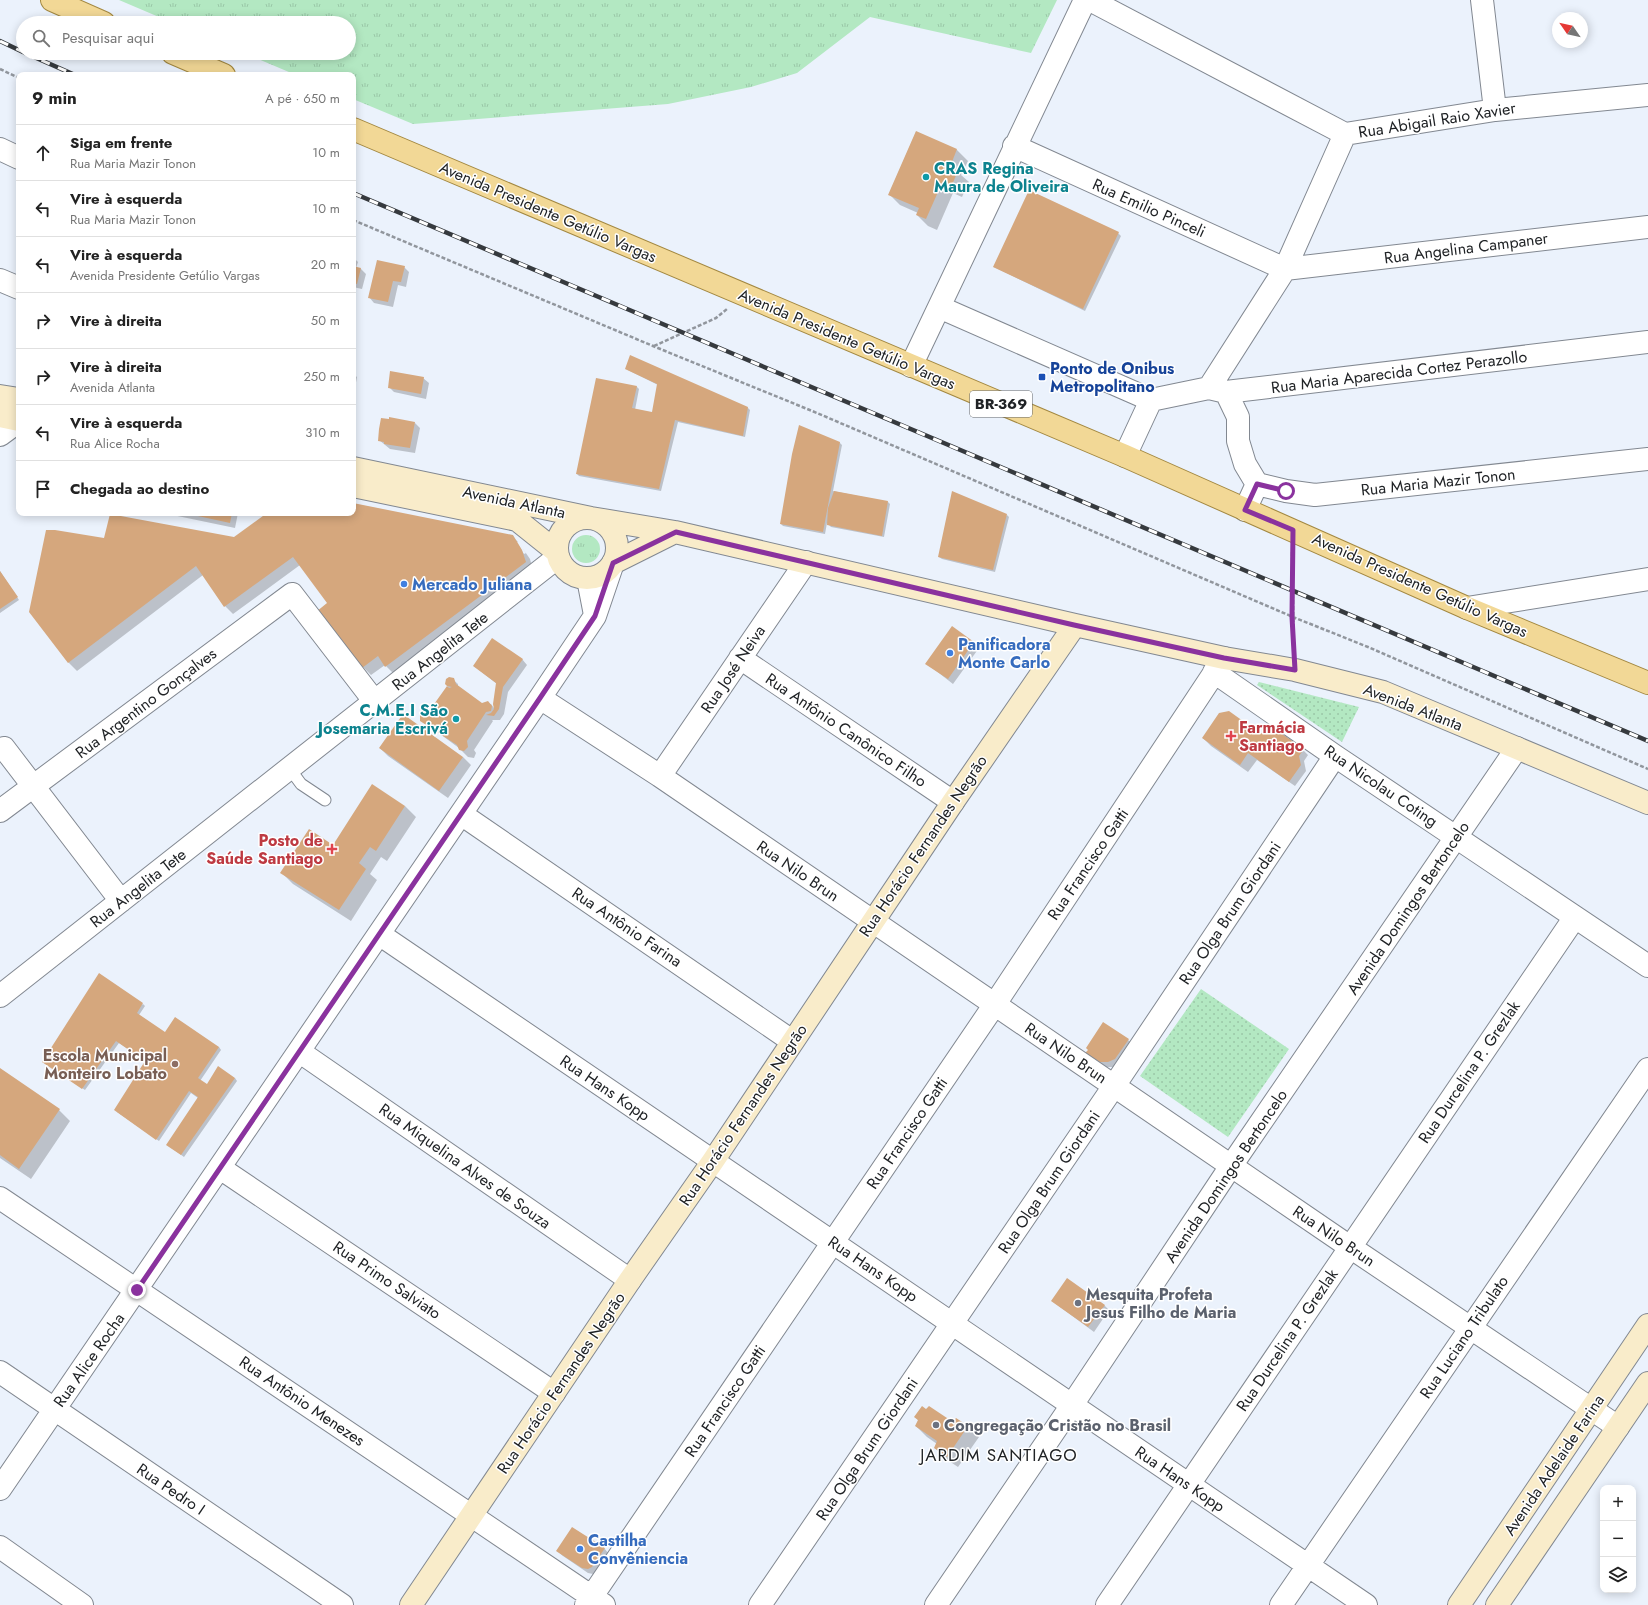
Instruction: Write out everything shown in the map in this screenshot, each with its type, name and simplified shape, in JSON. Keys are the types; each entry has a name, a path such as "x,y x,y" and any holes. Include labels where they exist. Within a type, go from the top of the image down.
{"main road":[{"path":"52,0 88,16"},
{"path":"189,60 217,72"},
{"name":"Avenida Presidente Getúlio Vargas","path":"356,131 1125,456 1468,608 1648,683"}],"street":[{"path":"911,366 1014,146 1085,0"},
{"name":"Rua Abigail Raio Xavier","path":"1090,0 1345,134 1495,110 1648,95"},
{"path":"1482,0 1495,110"},
{"path":"1245,510 1257,484 1245,464 1238,441 1238,417 1217,390 1285,269 1345,134"},
{"name":"Rua Emilio Pinceli","path":"1014,146 1285,269"},
{"path":"0,149 16,157"},
{"name":"Rua Angelina Campaner","path":"1285,269 1648,227"},
{"path":"0,280 16,287"},
{"path":"939,307 1151,400 1125,456"},
{"name":"Rua Maria Aparecida Cortez Perazollo","path":"1151,400 1217,390 1648,342"},
{"path":"0,396 16,399"},
{"path":"0,416 16,420"},
{"path":"0,435 16,423"},
{"name":"Rua Maria Mazir Tonon","path":"1257,484 1286,491 1315,495 1648,459"},
{"name":"Avenida Atlanta","path":"356,469 592,518 676,532 1074,625 1219,665 1295,670 1382,692 1648,803"},
{"name":"Avenida Atlanta","path":"356,487 517,520 557,555"},
{"path":"592,518 601,521 614,535 617,544 617,554 607,571 588,579 569,573 562,566 557,555 557,543 560,534 566,527 578,520 592,518"},
{"path":"613,563 676,532"},
{"name":"Rua Angelita Tete","path":"0,996 375,702 557,555"},
{"name":"Rua José Neiva","path":"660,776 806,562"},
{"name":"Rua Alice Rocha","path":"0,1489 300,1052 595,616 613,563"},
{"path":"588,579 595,616"},
{"path":"1468,608 1648,579"},
{"name":"Rua Argentino Gonçalves","path":"0,811 292,594 375,702"},
{"name":"Rua Horácio Fernandes Negrão","path":"411,1605 1074,625"},
{"name":"Rua Antônio Canônico Filho","path":"740,658 953,802"},
{"name":"Rua Nicolau Coting","path":"1219,665 1335,756 1648,966"},
{"name":"Rua Francisco Gatti","path":"594,1602 833,1242 995,1004 1219,665"},
{"name":"Rua Nilo Brun","path":"540,698 660,776 1350,1247 1618,1427"},
{"path":"4,748 121,901"},
{"name":"Avenida Domingos Bertoncelo","path":"936,1605 1232,1166 1517,748"},
{"name":"Rua Olga Brum Giordani","path":"760,1605 1114,1086 1335,756"},
{"name":"Rua Antônio Farina","path":"461,814 792,1041"},
{"name":"Rua Durcelina P. Grezlak","path":"1107,1605 1575,916"},
{"name":"Rua Hans Kopp","path":"380,934 1366,1605"},
{"name":"Rua Miquelina Alves de Souza","path":"300,1052 630,1280"},
{"name":"Rua Luciano Tribulato","path":"1281,1605 1648,1069"},
{"name":"Rua Primo Salviato","path":"220,1168 554,1392"},
{"name":"Rua Antônio Menezes","path":"0,1198 472,1516 594,1602"},
{"name":"Avenida Adelaide Farina","path":"1459,1605 1648,1325"},
{"name":"Rua Pedro I","path":"0,1372 342,1605"},
{"name":"Avenida Adelaide Farina","path":"1497,1605 1648,1383"},
{"path":"0,1547 82,1605"}],"lane":[{"path":"290,769 301,784 325,800"}],"path":[{"path":"0,69 16,77"},
{"path":"356,221 817,413 1292,617 1368,647 1648,769"},
{"path":"653,346 716,318 745,296"},
{"path":"1293,530 1292,617 1295,670"}],"green space":[{"path":"119,0 1057,0 1031,53 870,17 797,73 751,87 668,104 413,124 356,100 356,72 289,72 261,60 356,60 356,16 157,16"},
{"path":"586,535 596,539 600,549 596,559 586,563 576,559 572,549 576,539"},
{"path":"1259,682 1359,707 1342,742 1257,685"},
{"path":"1201,989 1289,1049 1228,1137 1140,1076"}],"building":[{"name":"CRAS Regina Maura de Oliveira","path":"916,131 957,149 950,167 958,171 951,187 942,183 926,219 916,215 919,208 888,195"},
{"path":"1029,190 1119,232 1083,309 993,267"},
{"path":"377,260 405,266 401,282 393,281 388,302 368,298"},
{"path":"356,267 361,268 356,284"},
{"path":"630,355 748,407 743,436 675,420 659,489 576,474 596,378 637,386 632,408 652,412 657,384 625,369"},
{"path":"390,371 424,377 421,394 388,388"},
{"path":"389,417 415,422 410,448 384,444 384,442 378,441 381,418 389,419"},
{"path":"799,425 840,442 823,532 780,524 792,454"},
{"path":"834,491 888,501 882,536 827,525 828,508"},
{"path":"952,491 1007,514 993,570 938,557"},
{"name":"Mercado Juliana","path":"356,504 513,535 522,550 526,562 385,667 378,656 362,668 316,612 327,603 293,557 224,607 196,566 68,663 29,612 46,530 55,530 104,538 110,516 121,516 234,537 263,516 356,516"},
{"path":"198,516 231,516 230,523"},
{"path":"0,571 18,597 0,609"},
{"name":"Panificadora Monte Carlo","path":"952,626 974,642 948,679 925,664"},
{"path":"492,638 523,659 503,687 499,709 494,716 486,715 491,713 494,709 493,704 496,683 473,666"},
{"name":"C.M.E.I São Josemaria Escrivá","path":"449,677 454,678 456,684 482,703 488,701 492,706 491,711 486,712 467,741 468,747 464,751 459,750 457,745 420,721 420,715 427,714 447,686 445,684 446,679"},
{"path":"1229,711 1261,734 1268,724 1304,749 1299,756 1301,765 1289,782 1248,753 1240,765 1202,738 1219,713"},
{"path":"403,714 463,757 439,791 379,748"},
{"name":"Posto de Saúde Santiago","path":"372,784 405,806 376,851 370,847 359,863 366,869 339,910 280,873 309,829 333,845"},
{"name":"Escola Municipal Monteiro Lobato","path":"99,973 143,1003 137,1013 165,1032 175,1017 219,1047 198,1078 207,1084 218,1066 235,1078 181,1155 166,1145 198,1097 189,1091 156,1140 114,1110 145,1061 116,1041 82,1089 42,1062"},
{"path":"1103,1022 1129,1039 1115,1059 1108,1062 1100,1062 1085,1053 1088,1050 1086,1048"},
{"path":"0,1068 60,1109 19,1169 0,1155"},
{"name":"Mesquita Profeta Jesus Filho de Maria","path":"1067,1278 1105,1305 1088,1327 1051,1301"},
{"path":"922,1406 926,1409 929,1406 953,1422 956,1418 968,1426 947,1457 934,1448 937,1441 915,1426 918,1420 914,1417"},
{"name":"Castilha Convêniencia","path":"572,1527 605,1548 592,1567 588,1569 582,1568 556,1551"}],"railway":[{"path":"0,41 16,49"},
{"path":"41,60 68,72"},
{"path":"356,194 1648,741"}],"place":[{"name":"CRAS Regina Maura de Oliveira","path":"926,177"},
{"name":"Ponto de Onibus Metropolitano","path":"1042,377"},
{"name":"Mercado Juliana","path":"404,584"},
{"name":"Panificadora Monte Carlo","path":"950,653"},
{"name":"C.M.E.I São Josemaria Escrivá","path":"456,719"},
{"name":"Farmácia Santiago","path":"1231,736"},
{"name":"Posto de Saúde Santiago","path":"332,849"},
{"name":"Escola Municipal Monteiro Lobato","path":"175,1064"},
{"name":"Mesquita Profeta Jesus Filho de Maria","path":"1078,1303"},
{"name":"Congregação Cristão no Brasil","path":"936,1425"},
{"name":"Castilha Convêniencia","path":"580,1549"}],"district":[{"name":"JARDIM SANTIAGO","path":"999,1455"}],"route":[{"path":"137,1290 595,616 613,563 676,532 1074,625 1224,658 1295,670 1292,617 1293,530 1245,510 1257,484 1286,491"}]}
